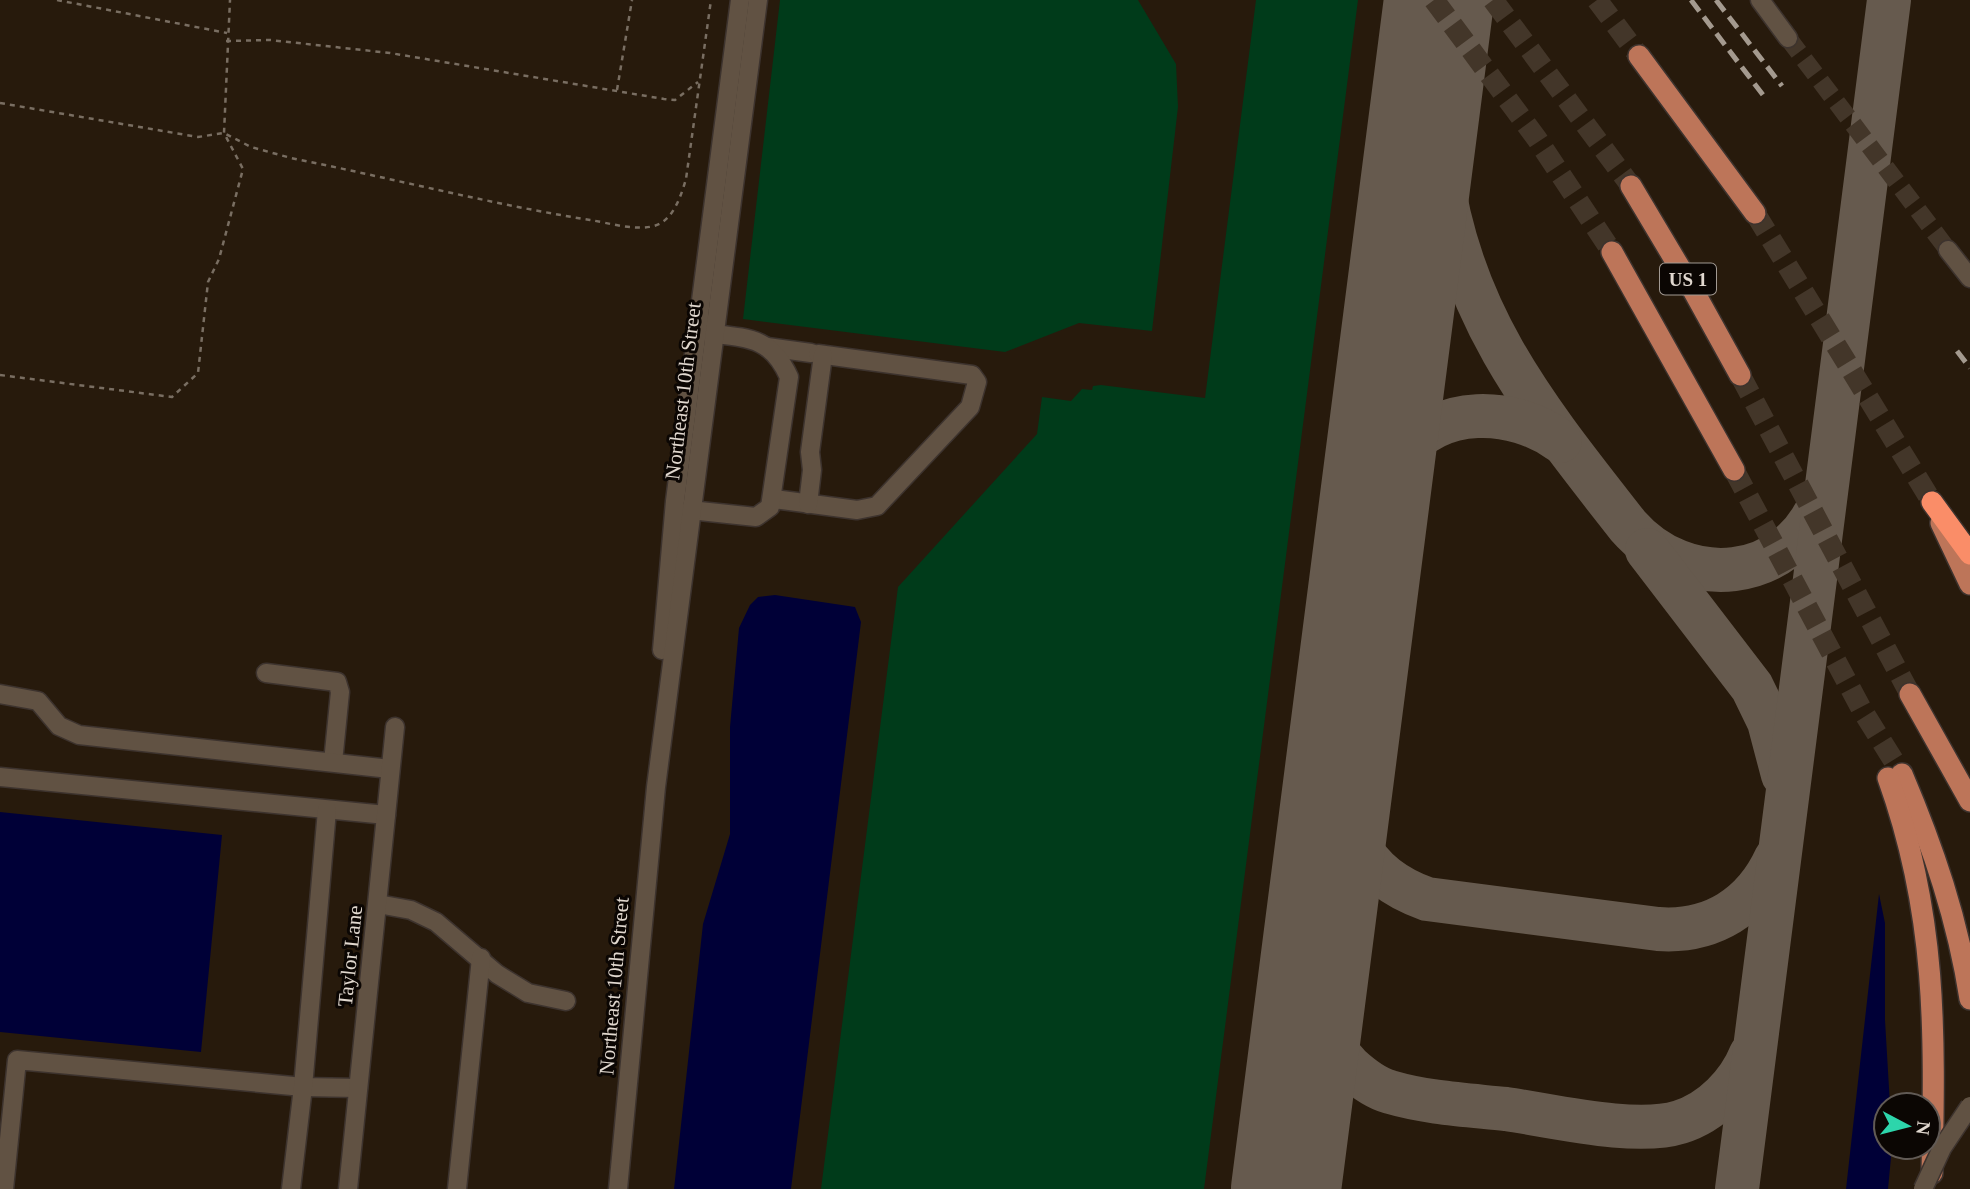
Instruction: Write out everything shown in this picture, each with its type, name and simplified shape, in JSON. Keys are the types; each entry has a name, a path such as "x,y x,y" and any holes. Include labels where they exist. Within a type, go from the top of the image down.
{"highway":[{"path":"1932,502 1970,554"}],"main road":[{"path":"1639,55 1755,213"},
{"name":"US 1","path":"1631,186 1682,269 1740,375"},
{"path":"1612,252 1734,470"},
{"path":"1932,502 1970,584"},
{"path":"1910,694 1970,801"},
{"path":"1932,1189 1935,1045 1931,958 1915,866 1895,776 1930,843 1952,912 1970,999"}],"street":[{"name":"Northeast 10th Street","path":"656,787 662,645 674,514 700,295 740,0"},
{"name":"Northeast 10th Street","path":"618,1189 656,787 758,0"},
{"path":"1759,0 1787,38"},
{"path":"1948,250 1970,278"},
{"path":"691,510 756,517 765,514 774,499 789,377 782,363 755,339 713,334 703,317 700,295"},
{"path":"767,347 972,375 977,382 970,407 877,506 857,510 774,499"},
{"path":"808,504 818,354"},
{"path":"267,673 337,682 341,692 333,762"},
{"path":"0,694 38,701 59,726 79,734 390,769"},
{"name":"Taylor Lane","path":"348,1189 395,727"},
{"path":"0,777 386,816"},
{"path":"291,1189 303,1087 327,810"},
{"path":"378,904 411,910 436,922 481,958 496,974 528,993 566,1001"},
{"path":"457,1189 481,958"},
{"path":"4,1189 9,1059 303,1087 358,1088"},
{"path":"1923,1189 1942,1148 1970,1106"}],"path":[{"path":"57,0 227,33"},
{"path":"0,375 172,397 198,373 208,282 219,259 243,169 224,133 226,41 230,0"},
{"path":"617,91 632,0"},
{"path":"0,103 198,137 224,133 251,147 291,158 538,212 633,226 654,226 666,219 680,198 686,179 711,0"},
{"path":"226,41 270,40 365,50 675,100 698,82"}],"green space":[{"path":"780,0 1138,0 1176,64 1178,107 1152,331 1079,323 1005,352 743,319"},
{"path":"1256,0 1358,0 1204,1189 821,1189 898,587 1037,434 1042,397 1071,401 1082,389 1092,390 1093,386 1101,385 1205,398"}],"shaded area":[{"path":"775,595 855,607 861,622 791,1189 674,1189 703,924 730,834 730,727 739,628 750,605 758,597"},
{"path":"0,812 222,835 201,1052 0,1032"},
{"path":"1879,894 1885,923 1885,1020 1889,1091 1872,1091 1872,1161 1891,1161 1888,1189 1846,1189"}],"taxiway":[{"path":"1737,1189 1889,0"},
{"path":"1436,22 1436,111 1440,165 1450,219 1465,269 1484,315 1507,359 1563,442 1628,526 1652,547 1678,562 1706,569 1734,569 1761,562 1786,548 1806,527 1822,499"},
{"path":"1371,524 1383,488 1401,455 1417,438 1435,427 1456,419 1499,417 1521,422 1560,441"},
{"path":"1647,550 1752,687 1769,722 1783,775"},
{"path":"1342,753 1345,802 1358,843 1369,860 1384,875 1427,899 1658,929 1678,929 1713,921 1743,903 1756,890 1776,858"},
{"path":"1316,953 1321,1014 1331,1042 1339,1055 1364,1078 1384,1090 1404,1096 1618,1126 1662,1126 1692,1117 1723,1096 1739,1076 1751,1054"}],"runway":[{"path":"1286,1189 1439,0"}],"tunnel":[{"path":"1434,0 1537,139 1612,252"},
{"path":"1493,0 1631,186"},
{"path":"1597,0 1639,56"},
{"path":"1788,38 1948,250"},
{"path":"1755,213 1932,502"},
{"path":"1740,375 1910,694"},
{"path":"1734,470 1862,710 1902,774"}],"railway":[{"path":"1691,0 1766,99"},
{"path":"1716,0 1782,86"},
{"path":"1957,351 1970,368"}]}
